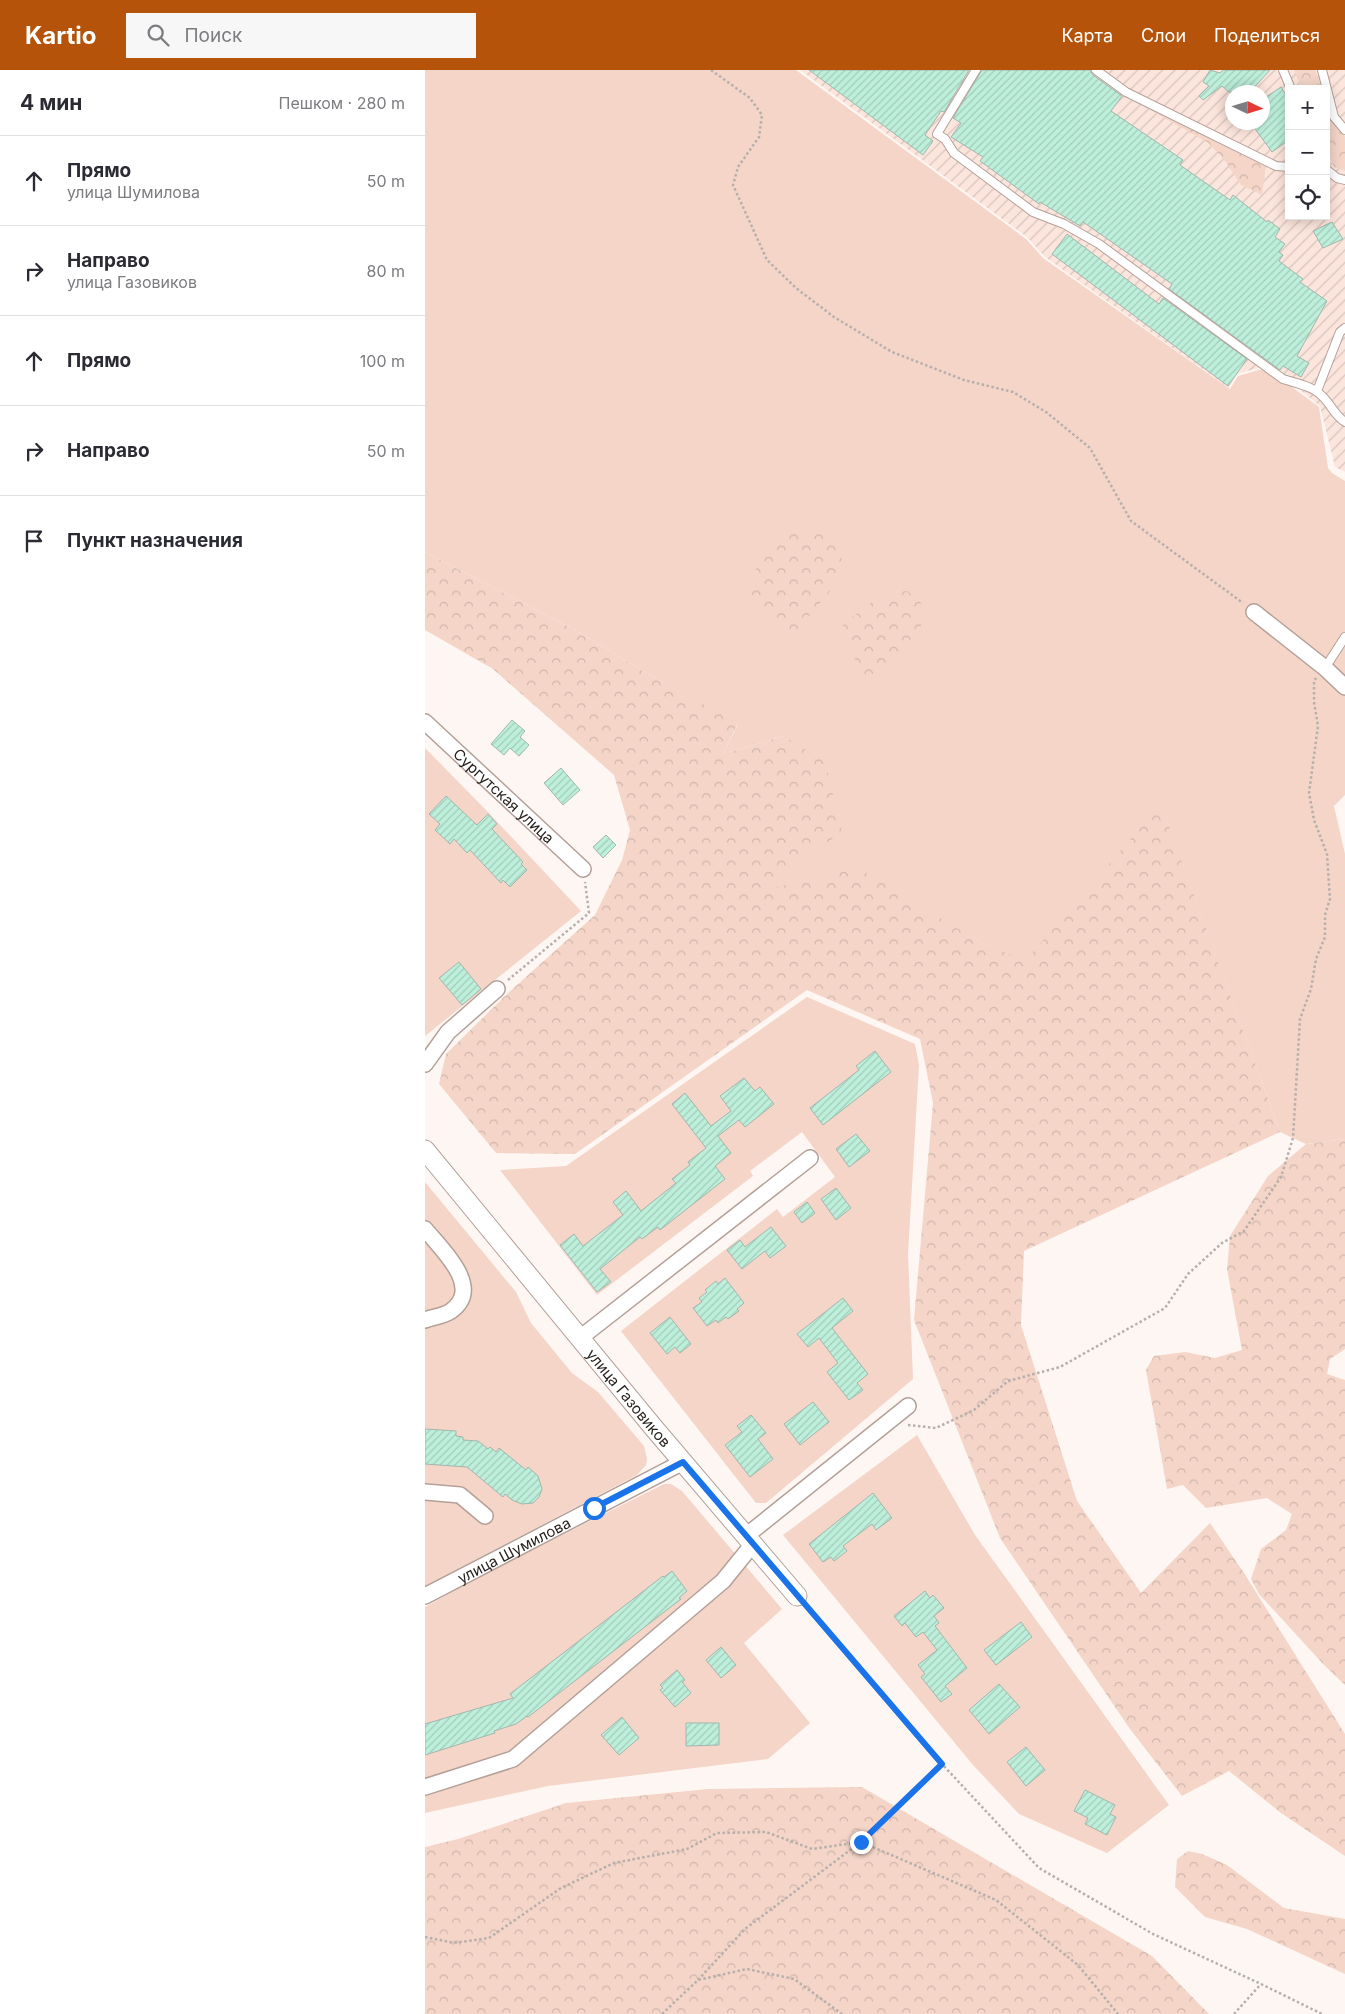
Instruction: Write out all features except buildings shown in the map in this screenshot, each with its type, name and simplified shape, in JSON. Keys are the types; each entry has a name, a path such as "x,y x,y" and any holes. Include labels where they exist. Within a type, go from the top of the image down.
{"street":[{"path":"1254,612 1325,668 1345,687"},
{"name":"Сургутская улица","path":"425,722 583,869"},
{"path":"425,1064 448,1032 497,989"},
{"name":"улица Газовиков","path":"427,1156 797,1596"},
{"name":"улица Газовиков","path":"580,1338 810,1158"},
{"path":"425,1228 457,1269 463,1281 460,1301 451,1311 425,1320"},
{"path":"425,1787 513,1759 723,1581 750,1540 908,1406"},
{"name":"улица Шумилова","path":"425,1596 683,1462"},
{"path":"425,1492 460,1496 485,1516"}],"lane":[{"path":"976,70 937,134 945,139 954,153 1033,212 1064,224 1099,244 1283,379 1317,391 1332,411 1345,422"},
{"path":"1096,70 1143,101 1277,166 1285,167"},
{"path":"1283,70 1289,85"},
{"path":"1322,70 1335,117 1345,130"},
{"path":"1330,172 1337,178 1345,180"},
{"path":"1317,391 1340,332 1345,328"},
{"path":"1325,668 1345,637"}],"path":[{"path":"711,70 750,98 763,114 759,137 738,167 733,185 767,260 796,288 835,317 892,352 964,380 1013,392 1046,412 1090,448 1131,521 1183,557 1254,612"},
{"path":"887,1423 936,1428 974,1410 1008,1382 1060,1367 1165,1308 1187,1274 1222,1243 1244,1231 1281,1177 1293,1138 1300,1019 1311,990 1316,959 1325,937 1325,915 1330,899 1327,854 1313,820 1309,793 1318,726 1314,702 1314,681 1325,668"},
{"path":"497,989 589,913 583,869"},
{"path":"797,1596 942,1764 1039,1868 1153,1934 1322,2014"},
{"path":"662,2014 698,1980 745,1929 861,1842 942,1764"},
{"path":"425,1936 453,1943 489,1938 561,1888 614,1863 687,1848 717,1833 766,1832 811,1849 861,1842 996,1900 1079,1965 1118,2014"},
{"path":"698,1980 747,1969 794,1979 842,2014"},
{"path":"1234,2014 1261,1984"}],"shaded area":[{"path":"800,70 1345,70 1345,472 1335,467 1320,406 1269,365 1237,374 1229,388 1045,257 1027,237"}],"green space":[{"path":"425,70 796,70 1026,239 1043,258 1230,389 1238,376 1266,368 1319,407 1328,468 1332,473 1345,481 1345,795 1334,806 1345,854 1345,1139 1306,1144 1280,1132 1161,805 1025,962 973,938 755,892 784,736 723,754 738,724 651,676 575,630 425,552"},
{"path":"1294,70 1315,70 1321,85 1300,85"},
{"path":"1134,101 1266,165 1262,195 1241,185 1223,158 1207,142"},
{"path":"1330,110 1345,137 1345,171 1334,167 1330,158"},
{"path":"793,528 821,531 833,540 847,570 794,635 779,635 753,598 749,584 761,558"},
{"path":"425,552 575,630 651,676 738,723 723,754 784,736 825,762 842,832 756,892 858,868 973,938 1025,961 1161,804 1280,1132 1024,1251 1021,1325 1077,1501 1141,1593 1210,1523 1244,1573 1345,1734 1345,1856 1281,1813 1229,1771 1182,1796 1130,1729 1000,1538 914,1320 933,1103 920,1039 807,990 575,1154 496,1153 439,1084 446,1054 507,994 595,915 622,860 630,830 614,775 493,669 425,630"},
{"path":"907,591 920,600 924,616 915,646 881,673 865,675 844,642 842,626 872,602 888,594"},
{"path":"425,748 581,911 425,1036"},
{"path":"807,997 915,1044 919,1065 908,1254 913,1379 766,1503 756,1503 621,1331 777,1209 783,1217 835,1177 802,1132 750,1171 753,1176 597,1295 500,1170 566,1166"},
{"path":"1345,1139 1345,1349 1330,1359 1327,1374 1345,1380 1345,1685 1324,1665 1259,1594 1251,1579 1261,1549 1286,1530 1292,1514 1267,1498 1206,1508 1183,1485 1167,1489 1146,1370 1154,1356 1185,1352 1215,1358 1242,1350 1227,1269 1230,1236 1268,1176 1306,1144"},
{"path":"425,1182 516,1292 531,1323 572,1373 598,1392 644,1446 647,1459 646,1465 637,1475 425,1586"},
{"path":"917,1435 975,1535 1169,1805 1107,1853 1019,1814 973,1765 783,1535"},
{"path":"664,1484 671,1484 682,1491 782,1609 744,1643 810,1723 768,1759 548,1786 425,1813 425,1607 500,1566"},
{"path":"862,1787 1152,1956 1209,2014 425,2014 425,1847 458,1839 566,1803 708,1789"},
{"path":"1188,1851 1202,1854 1227,1865 1284,1908 1345,1919 1345,1974 1247,1929 1205,1917 1175,1887 1177,1859"}],"route":[{"path":"594,1508 683,1462 942,1764 861,1842"}]}
